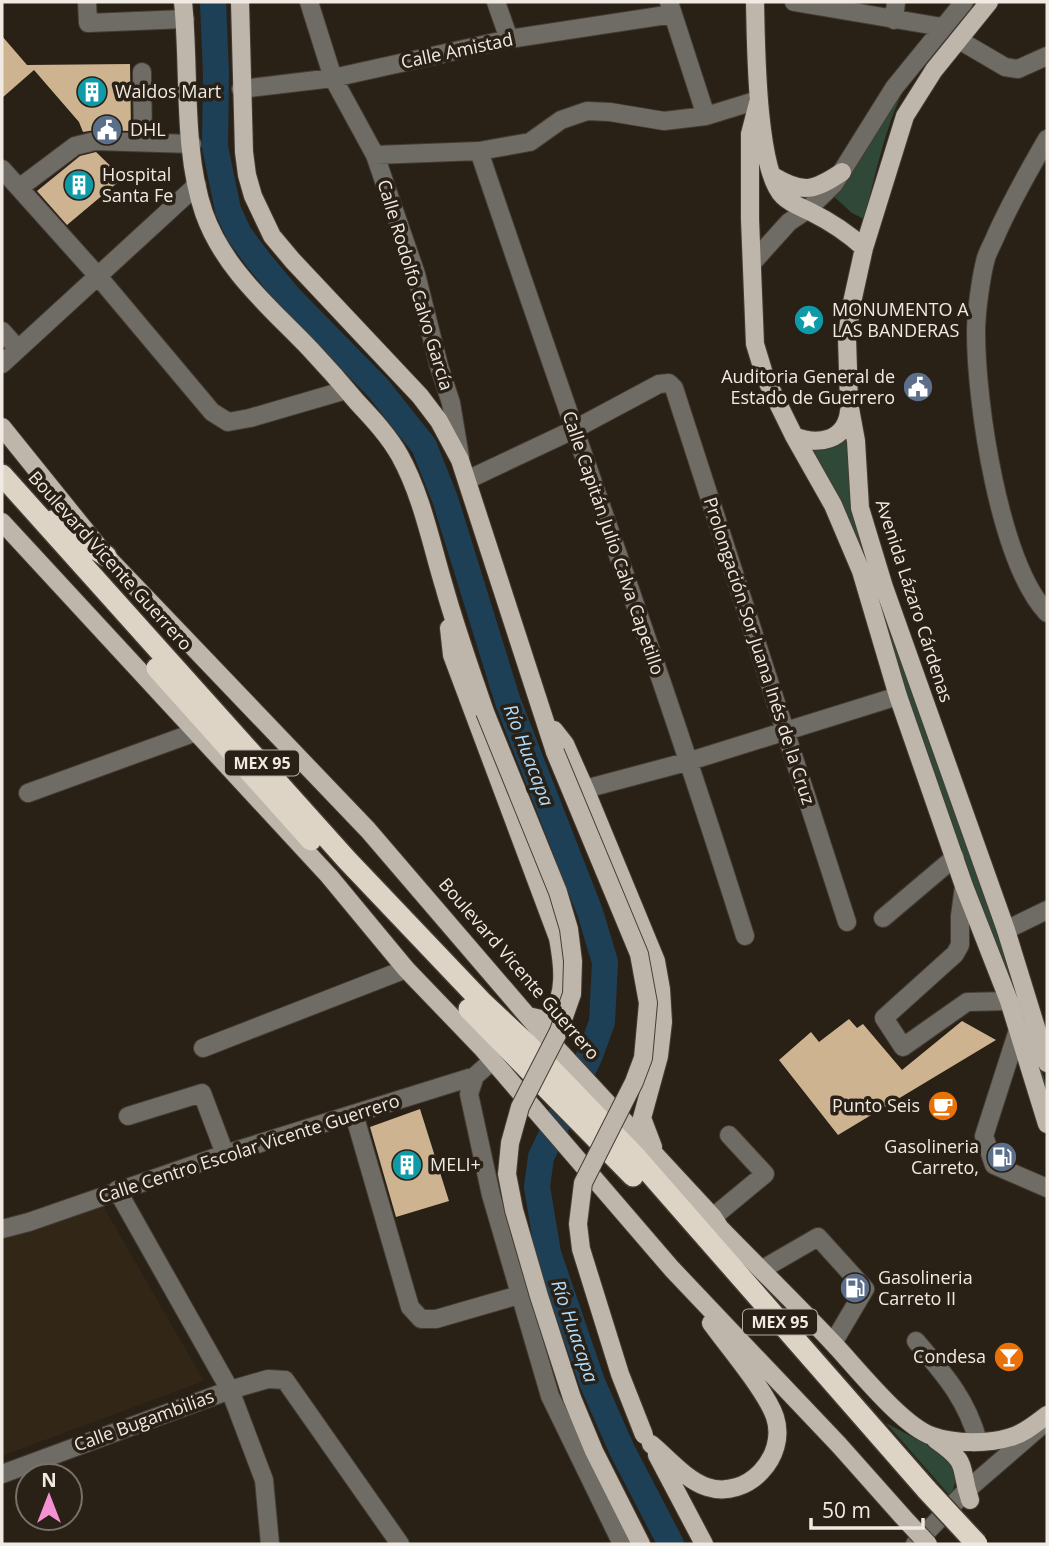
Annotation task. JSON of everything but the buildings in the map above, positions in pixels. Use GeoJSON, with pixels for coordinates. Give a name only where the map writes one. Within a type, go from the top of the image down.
{"type":"FeatureCollection","features":[{"type":"Feature","properties":{"kind":"highway","name":"Boulevard Vicente Guerrero"},"geometry":{"type":"LineString","coordinates":[[2,475],[347,860],[483,1003],[527,1037]]}},
{"type":"Feature","properties":{"kind":"highway","name":"Boulevard Vicente Guerrero"},"geometry":{"type":"LineString","coordinates":[[2,494],[322,853],[527,1037],[739,1275],[923,1495],[960,1544]]}},
{"type":"Feature","properties":{"kind":"highway"},"geometry":{"type":"LineString","coordinates":[[30,507],[106,556]]}},
{"type":"Feature","properties":{"kind":"highway"},"geometry":{"type":"LineString","coordinates":[[288,831],[322,853]]}},
{"type":"Feature","properties":{"kind":"highway","name":"Boulevard Vicente Guerrero"},"geometry":{"type":"LineString","coordinates":[[634,1155],[923,1495],[977,1544]]}},
{"type":"Feature","properties":{"kind":"highway"},"geometry":{"type":"LineString","coordinates":[[716,1223],[739,1275]]}},
{"type":"Feature","properties":{"kind":"main road"},"geometry":{"type":"LineString","coordinates":[[240,2],[241,89],[247,175],[253,196],[272,236],[420,396],[439,421],[460,460],[555,752],[639,954],[648,1003],[643,1058],[634,1082],[583,1184],[578,1224],[581,1250],[620,1374],[648,1439],[704,1544]]}},
{"type":"Feature","properties":{"kind":"main road"},"geometry":{"type":"LineString","coordinates":[[755,2],[758,102],[773,176],[781,194],[848,233],[864,248]]}},
{"type":"Feature","properties":{"kind":"main road","name":"Avenida Lázaro Cárdenas"},"geometry":{"type":"LineString","coordinates":[[989,2],[934,70],[905,116],[864,248],[850,307],[847,338],[849,403],[856,441],[860,508],[884,587],[1006,930],[1047,1063]]}},
{"type":"Feature","properties":{"kind":"main road"},"geometry":{"type":"LineString","coordinates":[[184,10],[192,144],[204,212],[229,261],[247,284],[377,424],[404,463],[425,520],[485,712],[558,892],[569,929],[573,961],[572,994],[559,1031],[520,1107],[510,1143],[507,1174],[535,1284],[572,1398],[594,1451],[641,1544]]}},
{"type":"Feature","properties":{"kind":"main road"},"geometry":{"type":"LineString","coordinates":[[758,102],[750,134],[755,344],[765,377],[833,505],[861,571],[898,696],[964,886],[1009,1001],[1047,1124]]}},
{"type":"Feature","properties":{"kind":"main road"},"geometry":{"type":"LineString","coordinates":[[773,176],[792,187],[807,189],[821,186],[842,172]]}},
{"type":"Feature","properties":{"kind":"main road"},"geometry":{"type":"LineString","coordinates":[[794,436],[806,441],[820,442],[833,437],[842,431],[848,422],[849,403]]}},
{"type":"Feature","properties":{"kind":"main road","name":"Boulevard Vicente Guerrero"},"geometry":{"type":"LineString","coordinates":[[2,428],[106,556],[368,830],[527,1037],[634,1155],[659,1160],[884,1398],[918,1429],[932,1436],[964,1443],[1012,1437],[1047,1415]]}},
{"type":"Feature","properties":{"kind":"main road"},"geometry":{"type":"LineString","coordinates":[[2,522],[329,876],[405,969],[492,1060],[672,1269],[930,1544]]}},
{"type":"Feature","properties":{"kind":"main road"},"geometry":{"type":"LineString","coordinates":[[449,603],[452,654],[558,938],[562,958],[562,986],[558,1007],[550,1018],[541,1019],[527,1037]]}},
{"type":"Feature","properties":{"kind":"main road"},"geometry":{"type":"LineString","coordinates":[[544,715],[565,744],[656,961],[662,989],[663,1022],[659,1056],[642,1118],[659,1160]]}},
{"type":"Feature","properties":{"kind":"main road"},"geometry":{"type":"LineString","coordinates":[[648,1439],[687,1475],[716,1489],[733,1488],[762,1472],[774,1454],[778,1436],[775,1418],[765,1398],[672,1269]]}},
{"type":"Feature","properties":{"kind":"main road"},"geometry":{"type":"LineString","coordinates":[[932,1436],[957,1454],[962,1461],[969,1495]]}},
{"type":"Feature","properties":{"kind":"street"},"geometry":{"type":"LineString","coordinates":[[87,2],[88,23],[184,10]]}},
{"type":"Feature","properties":{"kind":"street","name":"Calle Rodolfo Calvo García"},"geometry":{"type":"LineString","coordinates":[[309,2],[333,78],[374,155],[416,274],[451,403],[460,460]]}},
{"type":"Feature","properties":{"kind":"street"},"geometry":{"type":"LineString","coordinates":[[496,2],[509,39]]}},
{"type":"Feature","properties":{"kind":"street"},"geometry":{"type":"LineString","coordinates":[[794,2],[895,11],[942,27]]}},
{"type":"Feature","properties":{"kind":"street"},"geometry":{"type":"LineString","coordinates":[[753,262],[789,222],[807,210],[834,184],[894,88],[964,2]]}},
{"type":"Feature","properties":{"kind":"street"},"geometry":{"type":"LineString","coordinates":[[671,8],[706,116]]}},
{"type":"Feature","properties":{"kind":"street","name":"Calle Amistad"},"geometry":{"type":"LineString","coordinates":[[241,89],[333,78],[509,39],[671,8]]}},
{"type":"Feature","properties":{"kind":"street"},"geometry":{"type":"LineString","coordinates":[[958,40],[1005,66],[1018,69],[1047,57]]}},
{"type":"Feature","properties":{"kind":"street"},"geometry":{"type":"LineString","coordinates":[[142,72],[144,141]]}},
{"type":"Feature","properties":{"kind":"street"},"geometry":{"type":"LineString","coordinates":[[374,155],[479,151],[530,142],[562,120],[587,111],[664,121],[706,116],[758,102]]}},
{"type":"Feature","properties":{"kind":"street"},"geometry":{"type":"LineString","coordinates":[[1047,139],[1010,204],[986,257],[976,331],[983,422],[1000,510],[1022,570],[1039,604],[1047,613]]}},
{"type":"Feature","properties":{"kind":"street"},"geometry":{"type":"LineString","coordinates":[[19,188],[83,142],[144,141],[192,144]]}},
{"type":"Feature","properties":{"kind":"street","name":"Calle Capitán Julio Calva Capetillo"},"geometry":{"type":"LineString","coordinates":[[479,151],[573,430],[690,761],[745,936]]}},
{"type":"Feature","properties":{"kind":"street"},"geometry":{"type":"LineString","coordinates":[[2,169],[97,275],[212,412],[228,422],[346,390]]}},
{"type":"Feature","properties":{"kind":"street"},"geometry":{"type":"LineString","coordinates":[[2,364],[197,184]]}},
{"type":"Feature","properties":{"kind":"street"},"geometry":{"type":"LineString","coordinates":[[2,331],[18,349]]}},
{"type":"Feature","properties":{"kind":"street","name":"Prolongación Sor Juana Inés de la Cruz"},"geometry":{"type":"LineString","coordinates":[[573,430],[659,384],[669,383],[674,388],[847,922]]}},
{"type":"Feature","properties":{"kind":"street"},"geometry":{"type":"LineString","coordinates":[[467,480],[573,430]]}},
{"type":"Feature","properties":{"kind":"street"},"geometry":{"type":"LineString","coordinates":[[585,789],[690,761],[898,696]]}},
{"type":"Feature","properties":{"kind":"street"},"geometry":{"type":"LineString","coordinates":[[28,793],[196,732]]}},
{"type":"Feature","properties":{"kind":"street"},"geometry":{"type":"LineString","coordinates":[[883,918],[956,857]]}},
{"type":"Feature","properties":{"kind":"street"},"geometry":{"type":"LineString","coordinates":[[964,886],[960,945],[954,954],[884,1018],[903,1047],[967,1002],[1009,1001]]}},
{"type":"Feature","properties":{"kind":"street"},"geometry":{"type":"LineString","coordinates":[[1006,930],[1047,910]]}},
{"type":"Feature","properties":{"kind":"street"},"geometry":{"type":"LineString","coordinates":[[203,1048],[405,969]]}},
{"type":"Feature","properties":{"kind":"street"},"geometry":{"type":"LineString","coordinates":[[1018,1030],[984,1136],[994,1165],[1047,1188]]}},
{"type":"Feature","properties":{"kind":"street","name":"Calle Centro Escolar Vicente Guerrero"},"geometry":{"type":"LineString","coordinates":[[2,1229],[225,1154],[475,1076],[492,1060]]}},
{"type":"Feature","properties":{"kind":"street"},"geometry":{"type":"LineString","coordinates":[[475,1076],[469,1094],[491,1195],[550,1396],[622,1544]]}},
{"type":"Feature","properties":{"kind":"street"},"geometry":{"type":"LineString","coordinates":[[128,1116],[202,1093],[225,1154]]}},
{"type":"Feature","properties":{"kind":"street"},"geometry":{"type":"LineString","coordinates":[[354,1114],[410,1307],[421,1319],[436,1319],[519,1294]]}},
{"type":"Feature","properties":{"kind":"street"},"geometry":{"type":"LineString","coordinates":[[716,1223],[765,1174],[729,1135]]}},
{"type":"Feature","properties":{"kind":"street","name":"Calle Bugambilias"},"geometry":{"type":"LineString","coordinates":[[2,1474],[230,1390],[117,1190]]}},
{"type":"Feature","properties":{"kind":"street"},"geometry":{"type":"LineString","coordinates":[[761,1270],[818,1237],[865,1289],[833,1343]]}},
{"type":"Feature","properties":{"kind":"street"},"geometry":{"type":"LineString","coordinates":[[916,1341],[952,1382],[973,1424],[978,1441]]}},
{"type":"Feature","properties":{"kind":"street"},"geometry":{"type":"LineString","coordinates":[[271,1544],[264,1480],[230,1390],[268,1379],[285,1380],[400,1544]]}},
{"type":"Feature","properties":{"kind":"street"},"geometry":{"type":"LineString","coordinates":[[915,1544],[1047,1420]]}},
{"type":"Feature","properties":{"kind":"street"},"geometry":{"type":"LineString","coordinates":[[930,1544],[969,1495],[1047,1432]]}},
{"type":"Feature","properties":{"kind":"shaded area"},"geometry":{"type":"Polygon","coordinates":[[[103,1206],[204,1381],[2,1456],[2,1239],[103,1206]]]}},
{"type":"Feature","properties":{"kind":"green space"},"geometry":{"type":"Polygon","coordinates":[[[966,2],[973,2],[936,44],[904,90],[881,153],[864,219],[852,213],[832,195],[888,102],[966,2]]]}},
{"type":"Feature","properties":{"kind":"green space"},"geometry":{"type":"Polygon","coordinates":[[[846,435],[852,506],[920,715],[1001,939],[1047,1087],[1047,1099],[1026,1031],[902,683],[858,541],[810,447],[846,435]]]}},
{"type":"Feature","properties":{"kind":"green space"},"geometry":{"type":"Polygon","coordinates":[[[886,1423],[955,1461],[956,1479],[951,1497],[886,1423]]]}},
{"type":"Feature","properties":{"kind":"waterway","name":"Río Huacapa"},"geometry":{"type":"LineString","coordinates":[[213,2],[215,147],[228,210],[239,234],[259,261],[290,298],[378,388],[424,446],[445,499],[508,702],[590,912],[605,962],[602,1022],[590,1055],[541,1157],[537,1187],[548,1253],[592,1382],[622,1450],[671,1544]]}},
{"type":"Feature","properties":{"kind":"place","name":"Waldos Mart"},"geometry":{"type":"Point","coordinates":[92,92]}},
{"type":"Feature","properties":{"kind":"place","name":"DHL"},"geometry":{"type":"Point","coordinates":[107,130]}},
{"type":"Feature","properties":{"kind":"place","name":"Hospital Santa Fe"},"geometry":{"type":"Point","coordinates":[79,185]}},
{"type":"Feature","properties":{"kind":"place","name":"MONUMENTO A LAS BANDERAS"},"geometry":{"type":"Point","coordinates":[809,320]}},
{"type":"Feature","properties":{"kind":"place","name":"Auditoria General de Estado de Guerrero"},"geometry":{"type":"Point","coordinates":[918,387]}},
{"type":"Feature","properties":{"kind":"place","name":"Punto Seis"},"geometry":{"type":"Point","coordinates":[943,1106]}},
{"type":"Feature","properties":{"kind":"place","name":"Gasolineria Carreto,"},"geometry":{"type":"Point","coordinates":[1002,1157]}},
{"type":"Feature","properties":{"kind":"place","name":"MELI+"},"geometry":{"type":"Point","coordinates":[407,1165]}},
{"type":"Feature","properties":{"kind":"place","name":"Gasolineria Carreto II"},"geometry":{"type":"Point","coordinates":[855,1288]}},
{"type":"Feature","properties":{"kind":"place","name":"Condesa"},"geometry":{"type":"Point","coordinates":[1009,1357]}}]}
